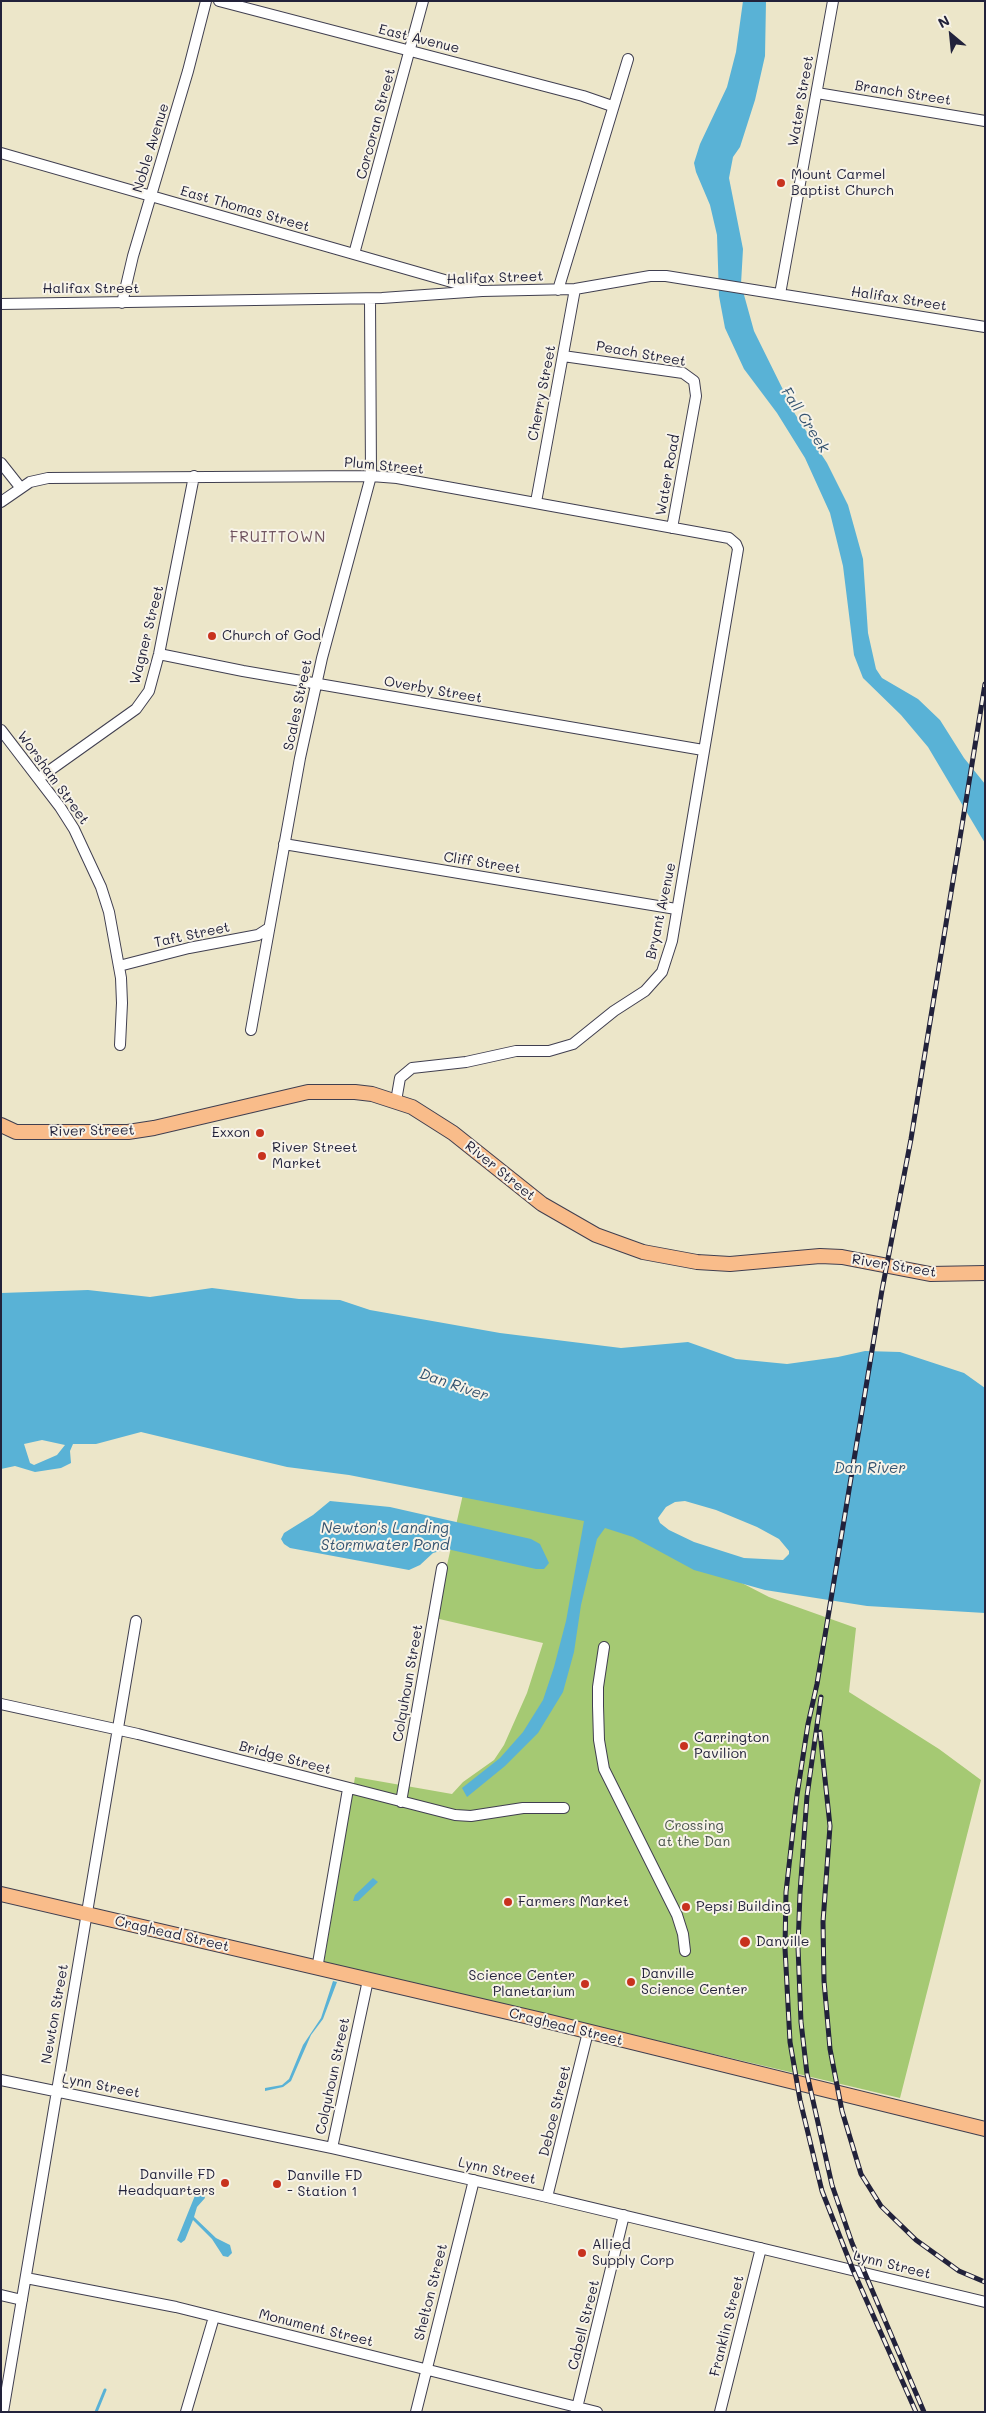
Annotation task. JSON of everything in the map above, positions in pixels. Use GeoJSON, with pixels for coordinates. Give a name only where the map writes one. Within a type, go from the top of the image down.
{"type":"FeatureCollection","features":[{"type":"Feature","properties":{"kind":"main road","name":"River Street"},"geometry":{"type":"LineString","coordinates":[[1,1125],[16,1132],[128,1132],[154,1128],[308,1092],[355,1092],[396,1101],[412,1107],[440,1124],[518,1188],[564,1218],[596,1236],[643,1252],[697,1262],[730,1264],[820,1256],[842,1257],[930,1274],[985,1274]]}},
{"type":"Feature","properties":{"kind":"main road","name":"River Street"},"geometry":{"type":"LineString","coordinates":[[1,1139],[16,1132]]}},
{"type":"Feature","properties":{"kind":"main road","name":"Craghead Street"},"geometry":{"type":"LineString","coordinates":[[1,1894],[588,2032],[985,2129]]}},
{"type":"Feature","properties":{"kind":"street","name":"Noble Avenue"},"geometry":{"type":"LineString","coordinates":[[122,303],[206,1]]}},
{"type":"Feature","properties":{"kind":"street","name":"East Avenue"},"geometry":{"type":"LineString","coordinates":[[219,1],[612,106]]}},
{"type":"Feature","properties":{"kind":"street","name":"Corcoran Street"},"geometry":{"type":"LineString","coordinates":[[354,254],[423,1]]}},
{"type":"Feature","properties":{"kind":"street","name":"Water Street"},"geometry":{"type":"LineString","coordinates":[[780,294],[832,1]]}},
{"type":"Feature","properties":{"kind":"street"},"geometry":{"type":"LineString","coordinates":[[558,290],[612,106],[628,59]]}},
{"type":"Feature","properties":{"kind":"street","name":"Branch Street"},"geometry":{"type":"LineString","coordinates":[[817,93],[985,121]]}},
{"type":"Feature","properties":{"kind":"street","name":"East Thomas Street"},"geometry":{"type":"LineString","coordinates":[[1,153],[482,291]]}},
{"type":"Feature","properties":{"kind":"street","name":"Halifax Street"},"geometry":{"type":"LineString","coordinates":[[1,304],[370,298],[482,291],[558,290],[575,289],[650,276],[694,280],[985,327]]}},
{"type":"Feature","properties":{"kind":"street","name":"Cherry Street"},"geometry":{"type":"LineString","coordinates":[[536,502],[575,289]]}},
{"type":"Feature","properties":{"kind":"street","name":"Scales Street"},"geometry":{"type":"LineString","coordinates":[[251,1030],[284,844],[317,684],[371,476],[370,298]]}},
{"type":"Feature","properties":{"kind":"street","name":"Peach Street"},"geometry":{"type":"LineString","coordinates":[[563,356],[683,373],[689,376],[696,387],[690,428]]}},
{"type":"Feature","properties":{"kind":"street","name":"Water Road"},"geometry":{"type":"LineString","coordinates":[[672,528],[690,428]]}},
{"type":"Feature","properties":{"kind":"street"},"geometry":{"type":"LineString","coordinates":[[1,463],[20,487]]}},
{"type":"Feature","properties":{"kind":"street","name":"Wagner Street"},"geometry":{"type":"LineString","coordinates":[[39,778],[136,709],[149,691],[159,654],[194,476]]}},
{"type":"Feature","properties":{"kind":"street","name":"Plum Street"},"geometry":{"type":"LineString","coordinates":[[1,502],[20,487],[30,482],[48,478],[371,476],[398,478],[729,538],[734,541],[738,550],[734,572]]}},
{"type":"Feature","properties":{"kind":"street","name":"Bryant Avenue"},"geometry":{"type":"LineString","coordinates":[[396,1101],[400,1078],[412,1068],[466,1062],[516,1051],[561,1049],[583,1038],[614,1011],[645,992],[662,972],[672,941],[734,572]]}},
{"type":"Feature","properties":{"kind":"street","name":"Overby Street"},"geometry":{"type":"LineString","coordinates":[[159,654],[317,684],[703,750]]}},
{"type":"Feature","properties":{"kind":"street","name":"Worsham Street"},"geometry":{"type":"LineString","coordinates":[[1,730],[39,778],[74,829],[91,862],[109,912],[119,966],[122,1003],[120,1045]]}},
{"type":"Feature","properties":{"kind":"street","name":"Cliff Street"},"geometry":{"type":"LineString","coordinates":[[284,844],[676,909]]}},
{"type":"Feature","properties":{"kind":"street","name":"Taft Street"},"geometry":{"type":"LineString","coordinates":[[119,966],[189,948],[258,936],[269,928]]}},
{"type":"Feature","properties":{"kind":"street","name":"Colquhoun Street"},"geometry":{"type":"LineString","coordinates":[[401,1802],[442,1568]]}},
{"type":"Feature","properties":{"kind":"street","name":"Newton Street"},"geometry":{"type":"LineString","coordinates":[[3,2412],[85,1914],[136,1621]]}},
{"type":"Feature","properties":{"kind":"street"},"geometry":{"type":"LineString","coordinates":[[604,1647],[598,1687],[599,1740],[604,1769],[677,1915],[683,1934],[685,1951]]}},
{"type":"Feature","properties":{"kind":"street","name":"Bridge Street"},"geometry":{"type":"LineString","coordinates":[[1,1704],[118,1730],[455,1815],[471,1816],[523,1808],[564,1808]]}},
{"type":"Feature","properties":{"kind":"street"},"geometry":{"type":"LineString","coordinates":[[317,1968],[348,1789]]}},
{"type":"Feature","properties":{"kind":"street","name":"Colquhoun Street"},"geometry":{"type":"LineString","coordinates":[[332,2148],[368,1980]]}},
{"type":"Feature","properties":{"kind":"street","name":"Deboe Street"},"geometry":{"type":"LineString","coordinates":[[547,2197],[588,2032]]}},
{"type":"Feature","properties":{"kind":"street","name":"Lynn Street"},"geometry":{"type":"LineString","coordinates":[[1,2080],[332,2148],[474,2180],[985,2302]]}},
{"type":"Feature","properties":{"kind":"street","name":"Shelton Street"},"geometry":{"type":"LineString","coordinates":[[416,2412],[474,2180]]}},
{"type":"Feature","properties":{"kind":"street","name":"Cabell Street"},"geometry":{"type":"LineString","coordinates":[[577,2409],[624,2215]]}},
{"type":"Feature","properties":{"kind":"street","name":"Franklin Street"},"geometry":{"type":"LineString","coordinates":[[720,2412],[761,2248]]}},
{"type":"Feature","properties":{"kind":"street","name":"Monument Street"},"geometry":{"type":"LineString","coordinates":[[26,2278],[176,2307],[577,2409],[597,2412]]}},
{"type":"Feature","properties":{"kind":"street"},"geometry":{"type":"LineString","coordinates":[[1,2294],[22,2300]]}},
{"type":"Feature","properties":{"kind":"street"},"geometry":{"type":"LineString","coordinates":[[186,2412],[214,2317]]}},
{"type":"Feature","properties":{"kind":"green space","name":"Crossing at the Dan"},"geometry":{"type":"Polygon","coordinates":[[[466,1481],[674,1548],[769,1597],[856,1628],[849,1692],[939,1749],[981,1780],[900,2098],[324,1962],[355,1777],[452,1794],[463,1782],[494,1760],[504,1745],[527,1693],[543,1643],[435,1618],[466,1481]]]}},
{"type":"Feature","properties":{"kind":"water"},"geometry":{"type":"Polygon","coordinates":[[[743,1],[766,1],[765,56],[755,100],[740,147],[733,157],[729,178],[743,249],[741,284],[754,331],[795,414],[827,463],[848,505],[863,559],[868,633],[876,669],[882,678],[918,699],[940,720],[964,758],[985,784],[985,843],[928,747],[901,715],[863,678],[854,655],[843,566],[830,513],[805,458],[777,413],[744,369],[725,328],[719,296],[717,235],[710,205],[694,163],[700,144],[727,87],[736,52],[743,1]]]}},
{"type":"Feature","properties":{"kind":"water","name":"Dan River"},"geometry":{"type":"Polygon","coordinates":[[[212,1288],[299,1299],[340,1300],[370,1310],[500,1333],[621,1348],[688,1342],[736,1359],[787,1364],[865,1351],[900,1352],[964,1373],[985,1388],[985,1613],[867,1606],[765,1590],[694,1570],[633,1537],[605,1528],[597,1539],[581,1605],[574,1652],[563,1692],[538,1733],[505,1766],[467,1797],[462,1788],[500,1758],[523,1732],[543,1700],[566,1621],[584,1521],[349,1475],[287,1467],[141,1432],[96,1444],[73,1444],[70,1451],[71,1463],[61,1468],[35,1472],[15,1466],[1,1469],[1,1293],[88,1290],[150,1297],[212,1288]],[[42,1440],[24,1444],[30,1463],[34,1465],[57,1455],[65,1445],[42,1440]],[[685,1501],[675,1502],[666,1507],[658,1518],[660,1523],[669,1530],[694,1542],[744,1558],[783,1560],[789,1554],[789,1551],[779,1539],[757,1527],[716,1510],[685,1501]]]}},
{"type":"Feature","properties":{"kind":"water","name":"Newton's Landing Stormwater Pond"},"geometry":{"type":"Polygon","coordinates":[[[330,1501],[390,1507],[531,1539],[540,1544],[549,1563],[544,1569],[536,1569],[447,1549],[433,1553],[420,1565],[409,1570],[290,1548],[284,1544],[281,1539],[284,1533],[313,1515],[330,1501]]]}},
{"type":"Feature","properties":{"kind":"water"},"geometry":{"type":"Polygon","coordinates":[[[373,1878],[378,1882],[358,1901],[353,1901],[355,1895],[373,1878]]]}},
{"type":"Feature","properties":{"kind":"water"},"geometry":{"type":"Polygon","coordinates":[[[333,1981],[337,1982],[323,2019],[311,2035],[291,2081],[283,2087],[265,2091],[265,2088],[282,2085],[289,2079],[303,2045],[321,2018],[333,1981]]]}},
{"type":"Feature","properties":{"kind":"water"},"geometry":{"type":"Polygon","coordinates":[[[203,2192],[205,2198],[197,2207],[194,2217],[216,2238],[230,2245],[232,2253],[228,2257],[223,2256],[212,2239],[193,2220],[185,2240],[181,2243],[177,2240],[196,2193],[203,2192]]]}},
{"type":"Feature","properties":{"kind":"waterway"},"geometry":{"type":"LineString","coordinates":[[96,2412],[105,2390]]}},
{"type":"Feature","properties":{"kind":"railway"},"geometry":{"type":"LineString","coordinates":[[916,2412],[853,2270],[822,2191],[800,2100],[790,2042],[785,1948],[786,1892],[797,1795],[808,1724],[817,1684],[882,1290],[911,1139],[985,684]]}},
{"type":"Feature","properties":{"kind":"railway"},"geometry":{"type":"LineString","coordinates":[[821,1697],[807,1796],[800,1893],[798,1947],[801,2022],[807,2074],[832,2185],[852,2243],[924,2412]]}},
{"type":"Feature","properties":{"kind":"railway"},"geometry":{"type":"LineString","coordinates":[[820,1732],[830,1826],[823,1922],[824,1981],[830,2049],[842,2111],[861,2174],[881,2206],[916,2240],[959,2271],[985,2282]]}},
{"type":"Feature","properties":{"kind":"place","name":"Mount Carmel Baptist Church"},"geometry":{"type":"Point","coordinates":[781,183]}},
{"type":"Feature","properties":{"kind":"place","name":"Church of God"},"geometry":{"type":"Point","coordinates":[212,636]}},
{"type":"Feature","properties":{"kind":"place","name":"Exxon"},"geometry":{"type":"Point","coordinates":[260,1133]}},
{"type":"Feature","properties":{"kind":"place","name":"River Street Market"},"geometry":{"type":"Point","coordinates":[262,1156]}},
{"type":"Feature","properties":{"kind":"place","name":"Carrington Pavilion"},"geometry":{"type":"Point","coordinates":[684,1746]}},
{"type":"Feature","properties":{"kind":"place","name":"Farmers Market"},"geometry":{"type":"Point","coordinates":[508,1902]}},
{"type":"Feature","properties":{"kind":"place","name":"Pepsi Building"},"geometry":{"type":"Point","coordinates":[686,1907]}},
{"type":"Feature","properties":{"kind":"place","name":"Danville"},"geometry":{"type":"Point","coordinates":[745,1942]}},
{"type":"Feature","properties":{"kind":"place","name":"Danville Science Center"},"geometry":{"type":"Point","coordinates":[631,1982]}},
{"type":"Feature","properties":{"kind":"place","name":"Science Center Planetarium"},"geometry":{"type":"Point","coordinates":[585,1984]}},
{"type":"Feature","properties":{"kind":"place","name":"Danville FD Headquarters"},"geometry":{"type":"Point","coordinates":[225,2183]}},
{"type":"Feature","properties":{"kind":"place","name":"Danville FD - Station 1"},"geometry":{"type":"Point","coordinates":[277,2184]}},
{"type":"Feature","properties":{"kind":"place","name":"Allied Supply Corp"},"geometry":{"type":"Point","coordinates":[582,2253]}},
{"type":"Feature","properties":{"kind":"district","name":"FRUITTOWN"},"geometry":{"type":"Point","coordinates":[278,537]}},
{"type":"Feature","properties":{"kind":"water label","name":"Fall Creek"},"geometry":{"type":"Point","coordinates":[805,420]}}]}
